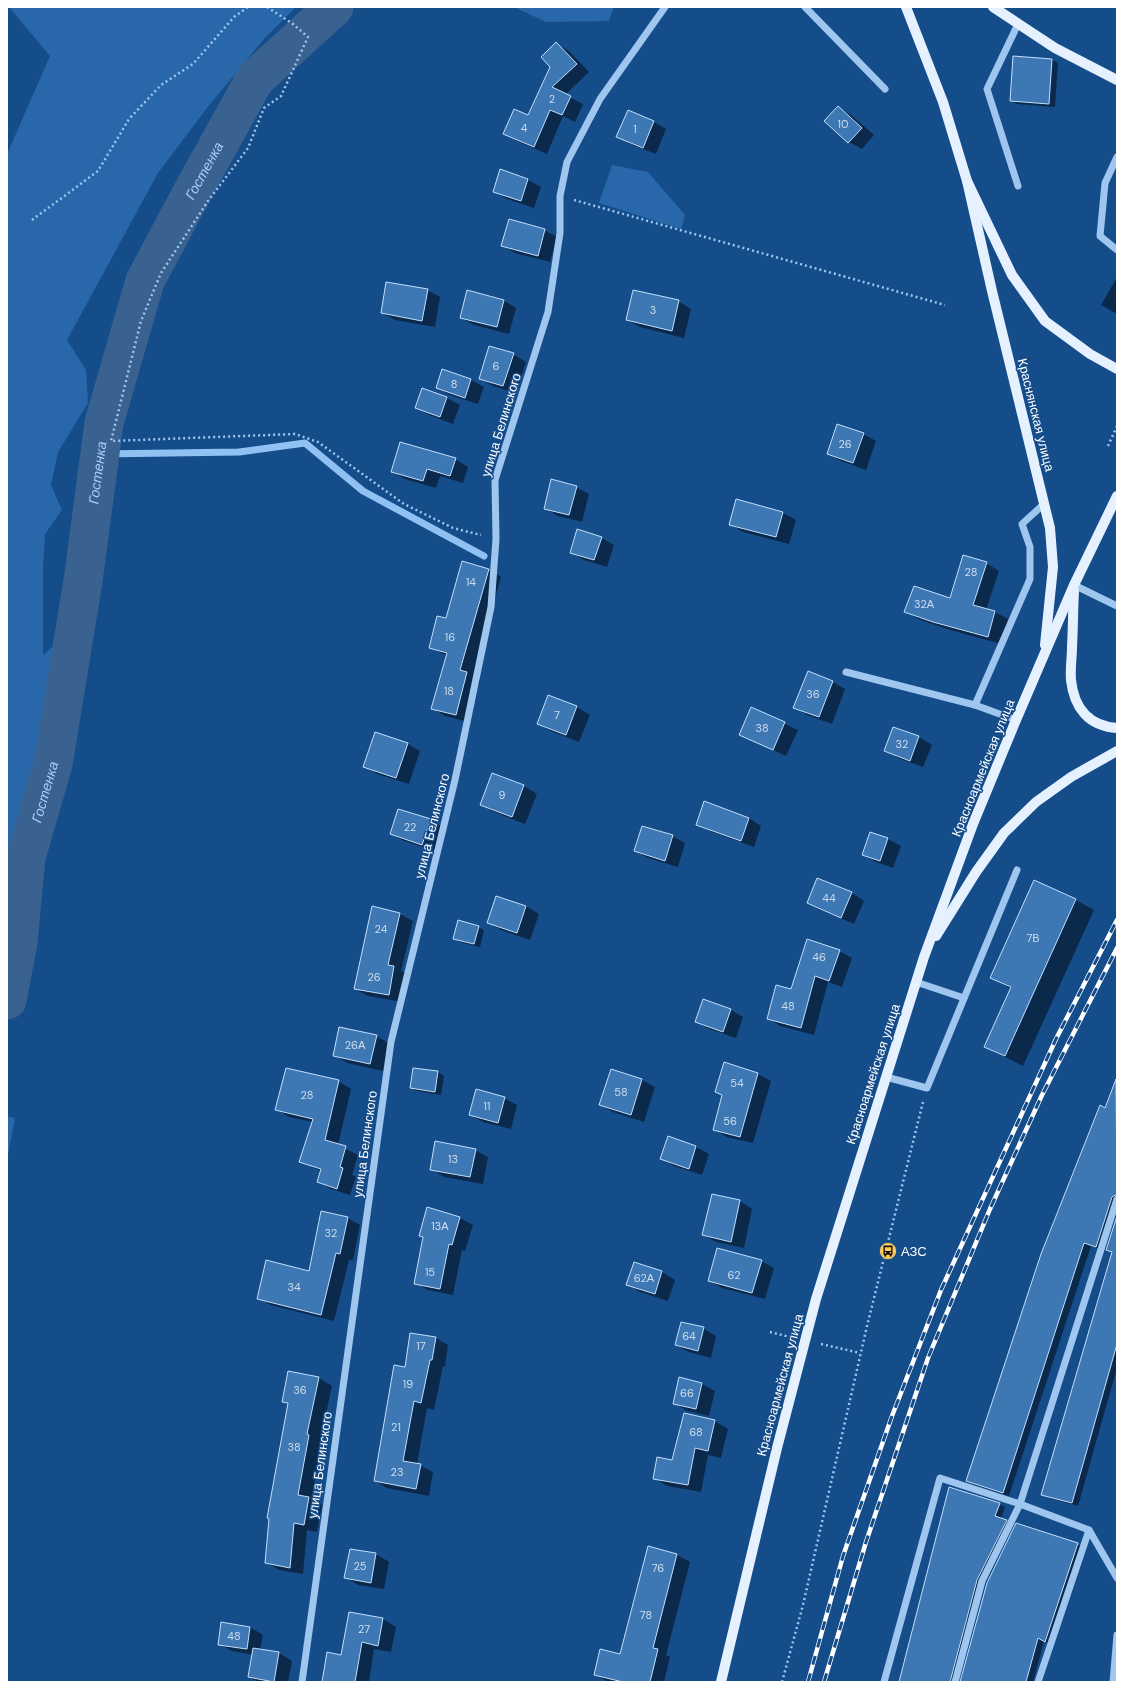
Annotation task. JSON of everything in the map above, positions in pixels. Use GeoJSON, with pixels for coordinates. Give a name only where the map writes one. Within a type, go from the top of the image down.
{"type":"FeatureCollection","features":[{"type":"Feature","properties":{"kind":"main road"},"geometry":{"type":"LineString","coordinates":[[906,7],[943,102],[967,181],[1012,275],[1045,321],[1090,354],[1117,369]]}},
{"type":"Feature","properties":{"kind":"main road"},"geometry":{"type":"LineString","coordinates":[[993,7],[1055,48],[1117,80]]}},
{"type":"Feature","properties":{"kind":"main road","name":"Краснянская улица"},"geometry":{"type":"LineString","coordinates":[[967,181],[992,291],[1050,528],[1053,567],[1043,658]]}},
{"type":"Feature","properties":{"kind":"main road","name":"Красноармейская улица"},"geometry":{"type":"LineString","coordinates":[[721,1682],[777,1448],[816,1299],[924,957],[973,824],[1016,720],[1074,585],[1117,496]]}},
{"type":"Feature","properties":{"kind":"main road"},"geometry":{"type":"LineString","coordinates":[[1074,585],[1071,680],[1075,698],[1082,712],[1092,722],[1105,727],[1117,728]]}},
{"type":"Feature","properties":{"kind":"main road"},"geometry":{"type":"LineString","coordinates":[[924,957],[976,872],[1004,833],[1036,802],[1071,778],[1117,751]]}},
{"type":"Feature","properties":{"kind":"street","name":"улица Белинского"},"geometry":{"type":"LineString","coordinates":[[302,1682],[391,1042],[455,780],[491,606],[496,538],[495,480],[548,312],[560,233],[560,196],[567,162],[600,99],[665,7]]}},
{"type":"Feature","properties":{"kind":"street"},"geometry":{"type":"LineString","coordinates":[[805,7],[885,89]]}},
{"type":"Feature","properties":{"kind":"street"},"geometry":{"type":"LineString","coordinates":[[1018,24],[987,89],[1018,186]]}},
{"type":"Feature","properties":{"kind":"street"},"geometry":{"type":"LineString","coordinates":[[1117,157],[1105,183],[1100,236],[1117,250]]}},
{"type":"Feature","properties":{"kind":"street"},"geometry":{"type":"LineString","coordinates":[[975,705],[1030,579],[1030,547],[1022,524],[1045,503]]}},
{"type":"Feature","properties":{"kind":"street"},"geometry":{"type":"LineString","coordinates":[[1074,585],[1117,606]]}},
{"type":"Feature","properties":{"kind":"street"},"geometry":{"type":"LineString","coordinates":[[846,672],[975,705],[1016,720]]}},
{"type":"Feature","properties":{"kind":"street"},"geometry":{"type":"LineString","coordinates":[[886,1077],[927,1088],[1017,870]]}},
{"type":"Feature","properties":{"kind":"street"},"geometry":{"type":"LineString","coordinates":[[916,982],[964,998]]}},
{"type":"Feature","properties":{"kind":"street"},"geometry":{"type":"LineString","coordinates":[[955,1682],[982,1581],[1020,1504],[1117,1199]]}},
{"type":"Feature","properties":{"kind":"street"},"geometry":{"type":"LineString","coordinates":[[884,1682],[940,1478],[1020,1504],[1089,1530],[1117,1578]]}},
{"type":"Feature","properties":{"kind":"street"},"geometry":{"type":"LineString","coordinates":[[1038,1682],[1089,1530]]}},
{"type":"Feature","properties":{"kind":"street"},"geometry":{"type":"LineString","coordinates":[[1113,1682],[1117,1635]]}},
{"type":"Feature","properties":{"kind":"path"},"geometry":{"type":"LineString","coordinates":[[32,220],[98,171],[129,120],[161,84],[193,64],[234,17],[248,7]]}},
{"type":"Feature","properties":{"kind":"path"},"geometry":{"type":"LineString","coordinates":[[267,7],[293,24],[308,37],[281,96],[264,108],[248,148],[208,201],[161,273],[141,321],[111,441],[295,434],[318,442],[404,504],[453,528],[496,538]]}},
{"type":"Feature","properties":{"kind":"path"},"geometry":{"type":"LineString","coordinates":[[560,196],[945,305]]}},
{"type":"Feature","properties":{"kind":"path"},"geometry":{"type":"LineString","coordinates":[[1108,446],[1117,426]]}},
{"type":"Feature","properties":{"kind":"path"},"geometry":{"type":"LineString","coordinates":[[782,1682],[803,1605],[866,1326],[927,1088]]}},
{"type":"Feature","properties":{"kind":"shaded area"},"geometry":{"type":"Polygon","coordinates":[[[9,7],[296,7],[264,39],[207,108],[158,173],[67,340],[86,370],[88,403],[58,452],[51,485],[62,510],[45,534],[43,568],[43,655],[70,631],[18,873],[7,934],[7,154],[50,56],[9,7]]]}},
{"type":"Feature","properties":{"kind":"shaded area"},"geometry":{"type":"Polygon","coordinates":[[[514,7],[614,7],[609,21],[546,22],[514,7]]]}},
{"type":"Feature","properties":{"kind":"shaded area"},"geometry":{"type":"Polygon","coordinates":[[[612,165],[648,172],[685,215],[681,229],[599,203],[612,165]]]}},
{"type":"Feature","properties":{"kind":"shaded area"},"geometry":{"type":"Polygon","coordinates":[[[7,1117],[15,1118],[7,1161],[7,1117]]]}},
{"type":"Feature","properties":{"kind":"building"},"geometry":{"type":"Polygon","coordinates":[[[556,42],[577,64],[552,87],[571,96],[562,115],[550,110],[534,147],[503,134],[514,109],[528,115],[550,67],[541,57],[556,42]]]}},
{"type":"Feature","properties":{"kind":"building"},"geometry":{"type":"Polygon","coordinates":[[[1013,56],[1052,59],[1049,104],[1010,101],[1013,56]]]}},
{"type":"Feature","properties":{"kind":"building"},"geometry":{"type":"Polygon","coordinates":[[[838,106],[862,128],[848,143],[824,121],[838,106]]]}},
{"type":"Feature","properties":{"kind":"building"},"geometry":{"type":"Polygon","coordinates":[[[628,110],[654,121],[643,148],[616,137],[628,110]]]}},
{"type":"Feature","properties":{"kind":"building"},"geometry":{"type":"Polygon","coordinates":[[[500,169],[528,179],[521,201],[493,192],[500,169]]]}},
{"type":"Feature","properties":{"kind":"building"},"geometry":{"type":"Polygon","coordinates":[[[509,219],[545,229],[538,256],[501,246],[509,219]]]}},
{"type":"Feature","properties":{"kind":"building"},"geometry":{"type":"Polygon","coordinates":[[[386,282],[428,289],[422,321],[381,313],[386,282]]]}},
{"type":"Feature","properties":{"kind":"building"},"geometry":{"type":"Polygon","coordinates":[[[467,290],[504,300],[497,327],[460,318],[467,290]]]}},
{"type":"Feature","properties":{"kind":"building"},"geometry":{"type":"Polygon","coordinates":[[[633,290],[679,300],[672,331],[626,320],[633,290]]]}},
{"type":"Feature","properties":{"kind":"building"},"geometry":{"type":"Polygon","coordinates":[[[489,346],[514,353],[503,386],[479,379],[489,346]]]}},
{"type":"Feature","properties":{"kind":"building"},"geometry":{"type":"Polygon","coordinates":[[[442,369],[471,379],[465,398],[436,388],[442,369]]]}},
{"type":"Feature","properties":{"kind":"building"},"geometry":{"type":"Polygon","coordinates":[[[422,388],[447,397],[440,417],[415,408],[422,388]]]}},
{"type":"Feature","properties":{"kind":"building"},"geometry":{"type":"Polygon","coordinates":[[[837,424],[864,433],[853,463],[827,454],[837,424]]]}},
{"type":"Feature","properties":{"kind":"building"},"geometry":{"type":"Polygon","coordinates":[[[400,442],[456,458],[450,476],[427,469],[423,481],[391,472],[400,442]]]}},
{"type":"Feature","properties":{"kind":"building"},"geometry":{"type":"Polygon","coordinates":[[[551,479],[577,486],[569,515],[544,509],[551,479]]]}},
{"type":"Feature","properties":{"kind":"building"},"geometry":{"type":"Polygon","coordinates":[[[736,499],[783,512],[776,537],[729,525],[736,499]]]}},
{"type":"Feature","properties":{"kind":"building"},"geometry":{"type":"Polygon","coordinates":[[[577,529],[602,537],[594,560],[570,553],[577,529]]]}},
{"type":"Feature","properties":{"kind":"building"},"geometry":{"type":"Polygon","coordinates":[[[963,555],[987,562],[973,605],[995,611],[988,637],[933,622],[904,612],[914,586],[950,598],[963,555]]]}},
{"type":"Feature","properties":{"kind":"building"},"geometry":{"type":"Polygon","coordinates":[[[462,561],[489,569],[460,670],[467,672],[456,715],[431,709],[447,653],[429,648],[437,616],[446,618],[462,561]]]}},
{"type":"Feature","properties":{"kind":"building"},"geometry":{"type":"Polygon","coordinates":[[[808,671],[833,681],[819,717],[793,708],[808,671]]]}},
{"type":"Feature","properties":{"kind":"building"},"geometry":{"type":"Polygon","coordinates":[[[548,695],[577,706],[566,735],[537,724],[548,695]]]}},
{"type":"Feature","properties":{"kind":"building"},"geometry":{"type":"Polygon","coordinates":[[[751,707],[785,722],[773,750],[739,735],[751,707]]]}},
{"type":"Feature","properties":{"kind":"building"},"geometry":{"type":"Polygon","coordinates":[[[893,727],[919,736],[910,761],[884,751],[893,727]]]}},
{"type":"Feature","properties":{"kind":"building"},"geometry":{"type":"Polygon","coordinates":[[[375,732],[408,743],[396,778],[363,767],[375,732]]]}},
{"type":"Feature","properties":{"kind":"building"},"geometry":{"type":"Polygon","coordinates":[[[492,773],[524,785],[512,817],[480,805],[492,773]]]}},
{"type":"Feature","properties":{"kind":"building"},"geometry":{"type":"Polygon","coordinates":[[[704,801],[749,818],[741,841],[696,825],[704,801]]]}},
{"type":"Feature","properties":{"kind":"building"},"geometry":{"type":"Polygon","coordinates":[[[398,809],[431,819],[422,845],[390,834],[398,809]]]}},
{"type":"Feature","properties":{"kind":"building"},"geometry":{"type":"Polygon","coordinates":[[[642,826],[673,835],[665,861],[634,851],[642,826]]]}},
{"type":"Feature","properties":{"kind":"building"},"geometry":{"type":"Polygon","coordinates":[[[870,832],[888,838],[880,861],[862,855],[870,832]]]}},
{"type":"Feature","properties":{"kind":"building"},"geometry":{"type":"Polygon","coordinates":[[[817,878],[852,892],[841,918],[807,903],[817,878]]]}},
{"type":"Feature","properties":{"kind":"building"},"geometry":{"type":"Polygon","coordinates":[[[1034,880],[1076,899],[1005,1056],[984,1047],[1011,987],[990,978],[1034,880]]]}},
{"type":"Feature","properties":{"kind":"building"},"geometry":{"type":"Polygon","coordinates":[[[496,896],[526,906],[517,933],[487,923],[496,896]]]}},
{"type":"Feature","properties":{"kind":"building"},"geometry":{"type":"Polygon","coordinates":[[[372,906],[400,913],[388,965],[394,966],[389,995],[354,989],[372,906]]]}},
{"type":"Feature","properties":{"kind":"building"},"geometry":{"type":"Polygon","coordinates":[[[458,920],[479,926],[474,944],[453,939],[458,920]]]}},
{"type":"Feature","properties":{"kind":"building"},"geometry":{"type":"Polygon","coordinates":[[[807,939],[840,950],[829,981],[815,976],[801,1028],[767,1019],[776,985],[791,989],[807,939]]]}},
{"type":"Feature","properties":{"kind":"building"},"geometry":{"type":"Polygon","coordinates":[[[703,999],[731,1009],[723,1032],[695,1022],[703,999]]]}},
{"type":"Feature","properties":{"kind":"building"},"geometry":{"type":"Polygon","coordinates":[[[339,1027],[377,1035],[370,1064],[333,1056],[339,1027]]]}},
{"type":"Feature","properties":{"kind":"building"},"geometry":{"type":"Polygon","coordinates":[[[724,1062],[758,1073],[740,1137],[713,1130],[722,1095],[715,1092],[724,1062]]]}},
{"type":"Feature","properties":{"kind":"building"},"geometry":{"type":"Polygon","coordinates":[[[286,1068],[339,1080],[325,1140],[346,1146],[340,1167],[343,1168],[337,1189],[317,1182],[321,1169],[299,1162],[313,1119],[275,1110],[286,1068]]]}},
{"type":"Feature","properties":{"kind":"building"},"geometry":{"type":"Polygon","coordinates":[[[413,1068],[438,1071],[435,1092],[410,1088],[413,1068]]]}},
{"type":"Feature","properties":{"kind":"building"},"geometry":{"type":"Polygon","coordinates":[[[611,1069],[642,1079],[631,1115],[599,1105],[611,1069]]]}},
{"type":"Feature","properties":{"kind":"building"},"geometry":{"type":"Polygon","coordinates":[[[1116,1079],[1117,1194],[1112,1197],[1096,1247],[1084,1243],[1003,1493],[966,1481],[1041,1254],[1100,1105],[1105,1108],[1116,1079]]]}},
{"type":"Feature","properties":{"kind":"building"},"geometry":{"type":"Polygon","coordinates":[[[476,1089],[505,1097],[498,1123],[469,1115],[476,1089]]]}},
{"type":"Feature","properties":{"kind":"building"},"geometry":{"type":"Polygon","coordinates":[[[668,1136],[696,1146],[689,1169],[660,1159],[668,1136]]]}},
{"type":"Feature","properties":{"kind":"building"},"geometry":{"type":"Polygon","coordinates":[[[435,1141],[476,1149],[470,1177],[430,1170],[435,1141]]]}},
{"type":"Feature","properties":{"kind":"building"},"geometry":{"type":"Polygon","coordinates":[[[712,1194],[740,1200],[731,1242],[702,1235],[712,1194]]]}},
{"type":"Feature","properties":{"kind":"building"},"geometry":{"type":"Polygon","coordinates":[[[427,1207],[460,1217],[452,1245],[449,1244],[440,1289],[414,1284],[423,1237],[419,1236],[427,1207]]]}},
{"type":"Feature","properties":{"kind":"building"},"geometry":{"type":"Polygon","coordinates":[[[321,1211],[348,1217],[340,1254],[336,1253],[321,1315],[257,1299],[266,1260],[309,1271],[321,1211]]]}},
{"type":"Feature","properties":{"kind":"building"},"geometry":{"type":"Polygon","coordinates":[[[1117,1216],[1117,1344],[1072,1503],[1041,1495],[1112,1252],[1106,1250],[1117,1216]]]}},
{"type":"Feature","properties":{"kind":"building"},"geometry":{"type":"Polygon","coordinates":[[[717,1248],[762,1260],[752,1293],[708,1281],[717,1248]]]}},
{"type":"Feature","properties":{"kind":"building"},"geometry":{"type":"Polygon","coordinates":[[[634,1262],[662,1271],[655,1294],[626,1285],[634,1262]]]}},
{"type":"Feature","properties":{"kind":"building"},"geometry":{"type":"Polygon","coordinates":[[[681,1322],[704,1327],[698,1351],[675,1345],[681,1322]]]}},
{"type":"Feature","properties":{"kind":"building"},"geometry":{"type":"Polygon","coordinates":[[[410,1333],[436,1337],[421,1403],[414,1401],[403,1461],[421,1464],[416,1489],[374,1481],[394,1365],[405,1367],[410,1333]]]}},
{"type":"Feature","properties":{"kind":"building"},"geometry":{"type":"Polygon","coordinates":[[[288,1371],[319,1377],[307,1434],[309,1435],[298,1495],[309,1497],[304,1525],[294,1523],[290,1568],[265,1563],[269,1519],[267,1518],[288,1403],[282,1402],[288,1371]]]}},
{"type":"Feature","properties":{"kind":"building"},"geometry":{"type":"Polygon","coordinates":[[[679,1377],[702,1383],[696,1409],[673,1404],[679,1377]]]}},
{"type":"Feature","properties":{"kind":"building"},"geometry":{"type":"Polygon","coordinates":[[[684,1413],[715,1420],[708,1451],[695,1448],[688,1485],[653,1479],[657,1457],[672,1460],[684,1413]]]}},
{"type":"Feature","properties":{"kind":"building"},"geometry":{"type":"Polygon","coordinates":[[[949,1487],[1000,1503],[995,1516],[1007,1520],[977,1580],[950,1682],[899,1682],[949,1487]]]}},
{"type":"Feature","properties":{"kind":"building"},"geometry":{"type":"Polygon","coordinates":[[[1016,1523],[1078,1543],[1045,1642],[1038,1638],[1026,1682],[960,1682],[987,1583],[1016,1523]]]}},
{"type":"Feature","properties":{"kind":"building"},"geometry":{"type":"Polygon","coordinates":[[[648,1546],[677,1554],[653,1648],[658,1649],[650,1682],[623,1682],[594,1675],[600,1649],[620,1654],[648,1546]]]}},
{"type":"Feature","properties":{"kind":"building"},"geometry":{"type":"Polygon","coordinates":[[[350,1549],[376,1553],[371,1583],[344,1578],[350,1549]]]}},
{"type":"Feature","properties":{"kind":"building"},"geometry":{"type":"Polygon","coordinates":[[[349,1612],[383,1618],[378,1646],[362,1642],[355,1682],[322,1682],[327,1652],[341,1655],[349,1612]]]}},
{"type":"Feature","properties":{"kind":"building"},"geometry":{"type":"Polygon","coordinates":[[[221,1622],[250,1627],[247,1649],[218,1645],[221,1622]]]}},
{"type":"Feature","properties":{"kind":"building"},"geometry":{"type":"Polygon","coordinates":[[[253,1648],[279,1652],[274,1682],[248,1677],[253,1648]]]}},
{"type":"Feature","properties":{"kind":"waterway","name":"Гостенка"},"geometry":{"type":"LineString","coordinates":[[7,1000],[18,942],[26,857],[53,764],[83,581],[104,423],[145,281],[255,79],[334,7]]}},
{"type":"Feature","properties":{"kind":"waterway"},"geometry":{"type":"LineString","coordinates":[[100,454],[239,452],[305,443],[363,491],[484,556]]}},
{"type":"Feature","properties":{"kind":"railway"},"geometry":{"type":"LineString","coordinates":[[808,1682],[843,1556],[892,1416],[941,1290],[1056,1039],[1117,920]]}},
{"type":"Feature","properties":{"kind":"railway"},"geometry":{"type":"LineString","coordinates":[[824,1682],[866,1542],[928,1358],[990,1209],[1042,1095],[1117,948]]}},
{"type":"Feature","properties":{"kind":"place","name":"АЗС"},"geometry":{"type":"Point","coordinates":[888,1251]}}]}
